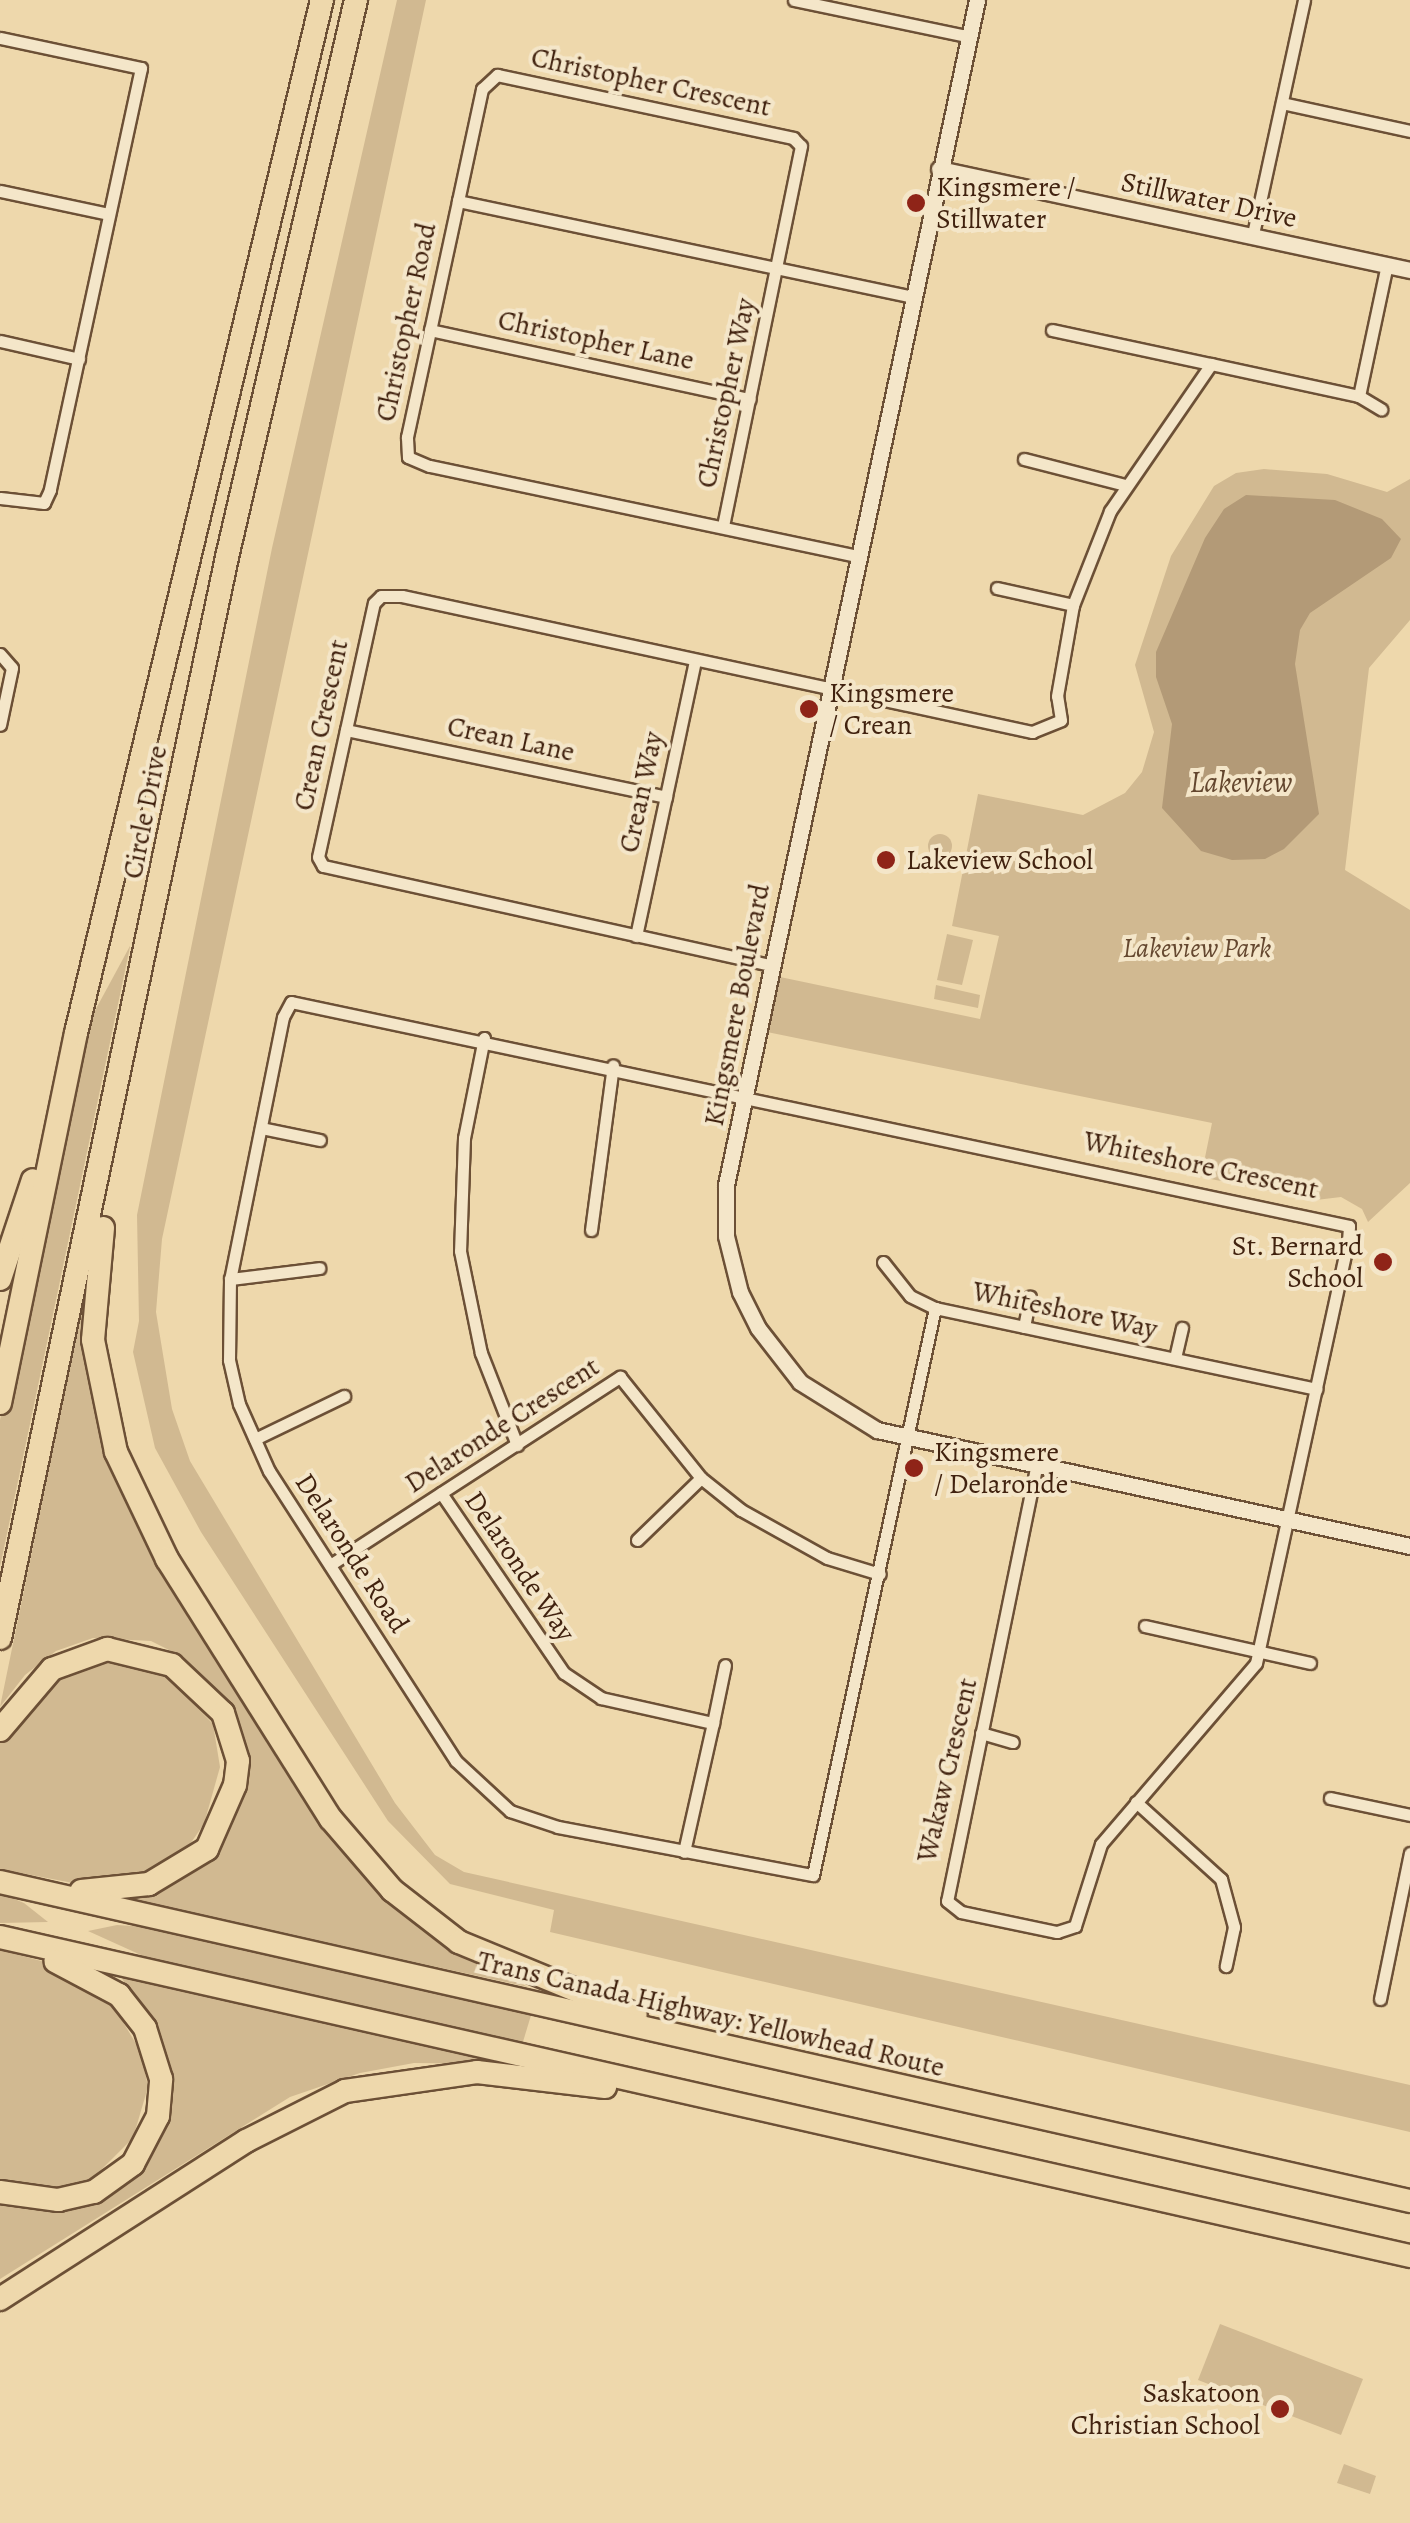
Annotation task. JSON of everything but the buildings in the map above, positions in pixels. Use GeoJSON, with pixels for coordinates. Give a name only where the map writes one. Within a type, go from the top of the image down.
{"type":"FeatureCollection","features":[{"type":"Feature","properties":{"kind":"highway","name":"Circle Drive"},"geometry":{"type":"LineString","coordinates":[[0,1403],[76,1033],[322,0]]}},
{"type":"Feature","properties":{"kind":"highway","name":"Circle Drive"},"geometry":{"type":"LineString","coordinates":[[0,1638],[228,557],[356,0]]}},
{"type":"Feature","properties":{"kind":"highway"},"geometry":{"type":"LineString","coordinates":[[0,1279],[76,1033]]}},
{"type":"Feature","properties":{"kind":"highway"},"geometry":{"type":"LineString","coordinates":[[127,1050],[95,1304],[100,1395],[144,1517],[254,1700],[350,1843],[438,1928],[541,1981],[772,2060]]}},
{"type":"Feature","properties":{"kind":"highway"},"geometry":{"type":"LineString","coordinates":[[0,1730],[52,1669],[84,1654],[127,1650],[172,1664],[210,1695],[233,1736],[238,1761],[220,1829],[170,1877],[104,1892],[0,1882]]}},
{"type":"Feature","properties":{"kind":"highway","name":"Trans Canada Highway: Yellowhead Route"},"geometry":{"type":"LineString","coordinates":[[0,1882],[1410,2202]]}},
{"type":"Feature","properties":{"kind":"highway"},"geometry":{"type":"LineString","coordinates":[[0,1939],[1410,2256]]}},
{"type":"Feature","properties":{"kind":"highway"},"geometry":{"type":"LineString","coordinates":[[0,1939],[81,1971],[119,1995],[145,2028],[161,2079],[153,2133],[108,2186],[58,2200],[0,2192]]}},
{"type":"Feature","properties":{"kind":"highway"},"geometry":{"type":"LineString","coordinates":[[0,2299],[279,2121],[371,2084],[435,2074],[511,2074],[769,2110]]}},
{"type":"Feature","properties":{"kind":"street"},"geometry":{"type":"LineString","coordinates":[[794,0],[966,36]]}},
{"type":"Feature","properties":{"kind":"street","name":"Kingsmere Boulevard"},"geometry":{"type":"LineString","coordinates":[[977,0],[966,36],[726,1186],[726,1236],[742,1298],[780,1360],[822,1400],[907,1440],[1410,1546]]}},
{"type":"Feature","properties":{"kind":"street"},"geometry":{"type":"LineString","coordinates":[[1253,234],[1304,0]]}},
{"type":"Feature","properties":{"kind":"street"},"geometry":{"type":"LineString","coordinates":[[0,38],[141,68],[44,503],[0,498]]}},
{"type":"Feature","properties":{"kind":"street","name":"Christopher Crescent"},"geometry":{"type":"LineString","coordinates":[[458,201],[482,90],[488,80],[506,76],[793,138],[802,158],[778,269]]}},
{"type":"Feature","properties":{"kind":"street"},"geometry":{"type":"LineString","coordinates":[[1282,103],[1410,131]]}},
{"type":"Feature","properties":{"kind":"street","name":"Stillwater Drive"},"geometry":{"type":"LineString","coordinates":[[939,169],[1410,270]]}},
{"type":"Feature","properties":{"kind":"street"},"geometry":{"type":"LineString","coordinates":[[0,191],[109,214]]}},
{"type":"Feature","properties":{"kind":"street","name":"Christopher Road"},"geometry":{"type":"LineString","coordinates":[[858,556],[428,466],[408,457],[430,330],[458,201],[912,297]]}},
{"type":"Feature","properties":{"kind":"street"},"geometry":{"type":"LineString","coordinates":[[1359,396],[1387,264]]}},
{"type":"Feature","properties":{"kind":"street","name":"Christopher Way"},"geometry":{"type":"LineString","coordinates":[[723,527],[778,269]]}},
{"type":"Feature","properties":{"kind":"street","name":"Christopher Lane"},"geometry":{"type":"LineString","coordinates":[[430,330],[750,398]]}},
{"type":"Feature","properties":{"kind":"street"},"geometry":{"type":"LineString","coordinates":[[1052,330],[1359,396],[1381,409]]}},
{"type":"Feature","properties":{"kind":"street"},"geometry":{"type":"LineString","coordinates":[[0,342],[79,359]]}},
{"type":"Feature","properties":{"kind":"street"},"geometry":{"type":"LineString","coordinates":[[997,588],[1073,605],[1125,485],[1211,364]]}},
{"type":"Feature","properties":{"kind":"street"},"geometry":{"type":"LineString","coordinates":[[1024,459],[1125,485]]}},
{"type":"Feature","properties":{"kind":"street","name":"Crean Crescent"},"geometry":{"type":"LineString","coordinates":[[770,965],[323,866],[318,856],[371,611],[381,596],[1032,732],[1061,720],[1057,696],[1073,605]]}},
{"type":"Feature","properties":{"kind":"street"},"geometry":{"type":"LineString","coordinates":[[0,654],[12,668],[0,724]]}},
{"type":"Feature","properties":{"kind":"street","name":"Crean Way"},"geometry":{"type":"LineString","coordinates":[[636,936],[695,660]]}},
{"type":"Feature","properties":{"kind":"street","name":"Crean Lane"},"geometry":{"type":"LineString","coordinates":[[346,730],[666,797]]}},
{"type":"Feature","properties":{"kind":"street","name":"Delaronde Road"},"geometry":{"type":"LineString","coordinates":[[745,1093],[292,1002],[230,1279],[229,1360],[255,1439],[330,1565],[478,1787],[510,1811],[558,1827],[813,1875],[907,1440]]}},
{"type":"Feature","properties":{"kind":"street"},"geometry":{"type":"LineString","coordinates":[[484,1038],[464,1138],[460,1251],[481,1352],[517,1445]]}},
{"type":"Feature","properties":{"kind":"street"},"geometry":{"type":"LineString","coordinates":[[591,1230],[613,1065]]}},
{"type":"Feature","properties":{"kind":"street","name":"Whiteshore Crescent"},"geometry":{"type":"LineString","coordinates":[[745,1093],[1346,1221],[1350,1232],[1288,1520]]}},
{"type":"Feature","properties":{"kind":"street"},"geometry":{"type":"LineString","coordinates":[[261,1128],[320,1140]]}},
{"type":"Feature","properties":{"kind":"street"},"geometry":{"type":"LineString","coordinates":[[882,1262],[910,1296],[935,1308]]}},
{"type":"Feature","properties":{"kind":"street"},"geometry":{"type":"LineString","coordinates":[[230,1279],[319,1268]]}},
{"type":"Feature","properties":{"kind":"street"},"geometry":{"type":"LineString","coordinates":[[1024,1327],[1030,1297]]}},
{"type":"Feature","properties":{"kind":"street","name":"Whiteshore Way"},"geometry":{"type":"LineString","coordinates":[[907,1440],[935,1308],[1316,1388]]}},
{"type":"Feature","properties":{"kind":"street"},"geometry":{"type":"LineString","coordinates":[[1175,1358],[1182,1328]]}},
{"type":"Feature","properties":{"kind":"street","name":"Delaronde Crescent"},"geometry":{"type":"LineString","coordinates":[[330,1565],[620,1377],[701,1478],[790,1541],[880,1574]]}},
{"type":"Feature","properties":{"kind":"street"},"geometry":{"type":"LineString","coordinates":[[255,1439],[344,1396]]}},
{"type":"Feature","properties":{"kind":"street","name":"Wakaw Crescent"},"geometry":{"type":"LineString","coordinates":[[1036,1468],[946,1886],[947,1900],[961,1912],[1056,1932],[1075,1926],[1091,1861],[1136,1802],[1248,1676],[1259,1652],[1288,1520]]}},
{"type":"Feature","properties":{"kind":"street"},"geometry":{"type":"LineString","coordinates":[[637,1540],[701,1478]]}},
{"type":"Feature","properties":{"kind":"street","name":"Delaronde Way"},"geometry":{"type":"LineString","coordinates":[[441,1494],[564,1673],[602,1698],[713,1723]]}},
{"type":"Feature","properties":{"kind":"street"},"geometry":{"type":"LineString","coordinates":[[1145,1626],[1310,1662]]}},
{"type":"Feature","properties":{"kind":"street"},"geometry":{"type":"LineString","coordinates":[[684,1852],[725,1665]]}},
{"type":"Feature","properties":{"kind":"street"},"geometry":{"type":"LineString","coordinates":[[982,1733],[1013,1742]]}},
{"type":"Feature","properties":{"kind":"street"},"geometry":{"type":"LineString","coordinates":[[1330,1798],[1410,1815]]}},
{"type":"Feature","properties":{"kind":"street"},"geometry":{"type":"LineString","coordinates":[[1136,1802],[1221,1880],[1234,1927],[1226,1966]]}},
{"type":"Feature","properties":{"kind":"street"},"geometry":{"type":"LineString","coordinates":[[1380,1999],[1410,1853]]}},
{"type":"Feature","properties":{"kind":"green space"},"geometry":{"type":"Polygon","coordinates":[[[397,0],[426,0],[162,1239],[156,1312],[172,1409],[190,1461],[395,1803],[435,1855],[464,1872],[1410,2085],[1410,2132],[550,1932],[554,1910],[450,1884],[388,1821],[201,1532],[155,1448],[133,1352],[139,1321],[137,1215],[272,548],[397,0]]]}},
{"type":"Feature","properties":{"kind":"green space","name":"Lakeview Park"},"geometry":{"type":"Polygon","coordinates":[[[1264,469],[1327,474],[1387,492],[1410,479],[1410,620],[1369,668],[1345,870],[1410,910],[1410,1183],[1368,1222],[1362,1209],[1341,1197],[1316,1200],[1201,1177],[1212,1123],[767,1032],[780,977],[980,1019],[999,936],[952,926],[978,794],[1083,815],[1125,793],[1142,772],[1154,732],[1135,665],[1171,556],[1214,486],[1236,473],[1264,469]]]}},
{"type":"Feature","properties":{"kind":"green space"},"geometry":{"type":"Polygon","coordinates":[[[940,834],[949,837],[949,855],[940,858],[931,855],[928,846],[931,837],[940,834]]]}},
{"type":"Feature","properties":{"kind":"green space"},"geometry":{"type":"Polygon","coordinates":[[[947,934],[973,940],[962,985],[937,980],[947,934]]]}},
{"type":"Feature","properties":{"kind":"green space"},"geometry":{"type":"Polygon","coordinates":[[[130,946],[0,1567],[0,1420],[85,1029],[130,946]]]}},
{"type":"Feature","properties":{"kind":"green space"},"geometry":{"type":"Polygon","coordinates":[[[936,985],[980,995],[978,1008],[934,999],[936,985]]]}},
{"type":"Feature","properties":{"kind":"green space"},"geometry":{"type":"Polygon","coordinates":[[[84,1298],[89,1373],[117,1483],[309,1798],[470,1957],[528,1987],[133,1900],[223,1839],[243,1793],[246,1761],[232,1705],[181,1656],[151,1641],[93,1638],[56,1651],[25,1675],[0,1707],[84,1298]]]}},
{"type":"Feature","properties":{"kind":"green space"},"geometry":{"type":"Polygon","coordinates":[[[101,1657],[157,1666],[213,1724],[220,1767],[204,1824],[190,1844],[141,1874],[78,1884],[0,1869],[0,1741],[42,1686],[101,1657]]]}},
{"type":"Feature","properties":{"kind":"green space"},"geometry":{"type":"Polygon","coordinates":[[[0,1893],[24,1903],[48,1922],[0,1923],[0,1893]]]}},
{"type":"Feature","properties":{"kind":"green space"},"geometry":{"type":"Polygon","coordinates":[[[117,1925],[147,1927],[532,2012],[522,2045],[152,1960],[88,1931],[117,1925]]]}},
{"type":"Feature","properties":{"kind":"green space"},"geometry":{"type":"Polygon","coordinates":[[[0,1950],[45,1962],[108,1997],[141,2052],[148,2087],[133,2138],[92,2179],[68,2190],[0,2184],[0,1950]]]}},
{"type":"Feature","properties":{"kind":"green space"},"geometry":{"type":"Polygon","coordinates":[[[118,1972],[504,2064],[414,2063],[360,2073],[290,2097],[0,2279],[0,2204],[52,2211],[76,2206],[148,2154],[156,2033],[118,1972]]]}},
{"type":"Feature","properties":{"kind":"green space"},"geometry":{"type":"Polygon","coordinates":[[[1220,2324],[1363,2379],[1341,2435],[1198,2380],[1220,2324]]]}},
{"type":"Feature","properties":{"kind":"green space"},"geometry":{"type":"Polygon","coordinates":[[[1344,2464],[1376,2476],[1370,2494],[1337,2483],[1344,2464]]]}},
{"type":"Feature","properties":{"kind":"water","name":"Lakeview"},"geometry":{"type":"Polygon","coordinates":[[[1246,495],[1335,500],[1382,519],[1401,539],[1391,558],[1310,613],[1300,630],[1295,664],[1319,814],[1284,849],[1265,859],[1232,860],[1201,851],[1162,808],[1172,724],[1156,677],[1156,652],[1205,538],[1224,509],[1246,495]]]}},
{"type":"Feature","properties":{"kind":"place","name":"Kingsmere / Stillwater"},"geometry":{"type":"Point","coordinates":[916,203]}},
{"type":"Feature","properties":{"kind":"place","name":"Kingsmere / Crean"},"geometry":{"type":"Point","coordinates":[809,709]}},
{"type":"Feature","properties":{"kind":"place","name":"Lakeview School"},"geometry":{"type":"Point","coordinates":[886,860]}},
{"type":"Feature","properties":{"kind":"place","name":"St. Bernard School"},"geometry":{"type":"Point","coordinates":[1383,1262]}},
{"type":"Feature","properties":{"kind":"place","name":"Kingsmere / Delaronde"},"geometry":{"type":"Point","coordinates":[914,1468]}},
{"type":"Feature","properties":{"kind":"place","name":"Saskatoon Christian School"},"geometry":{"type":"Point","coordinates":[1280,2409]}}]}
